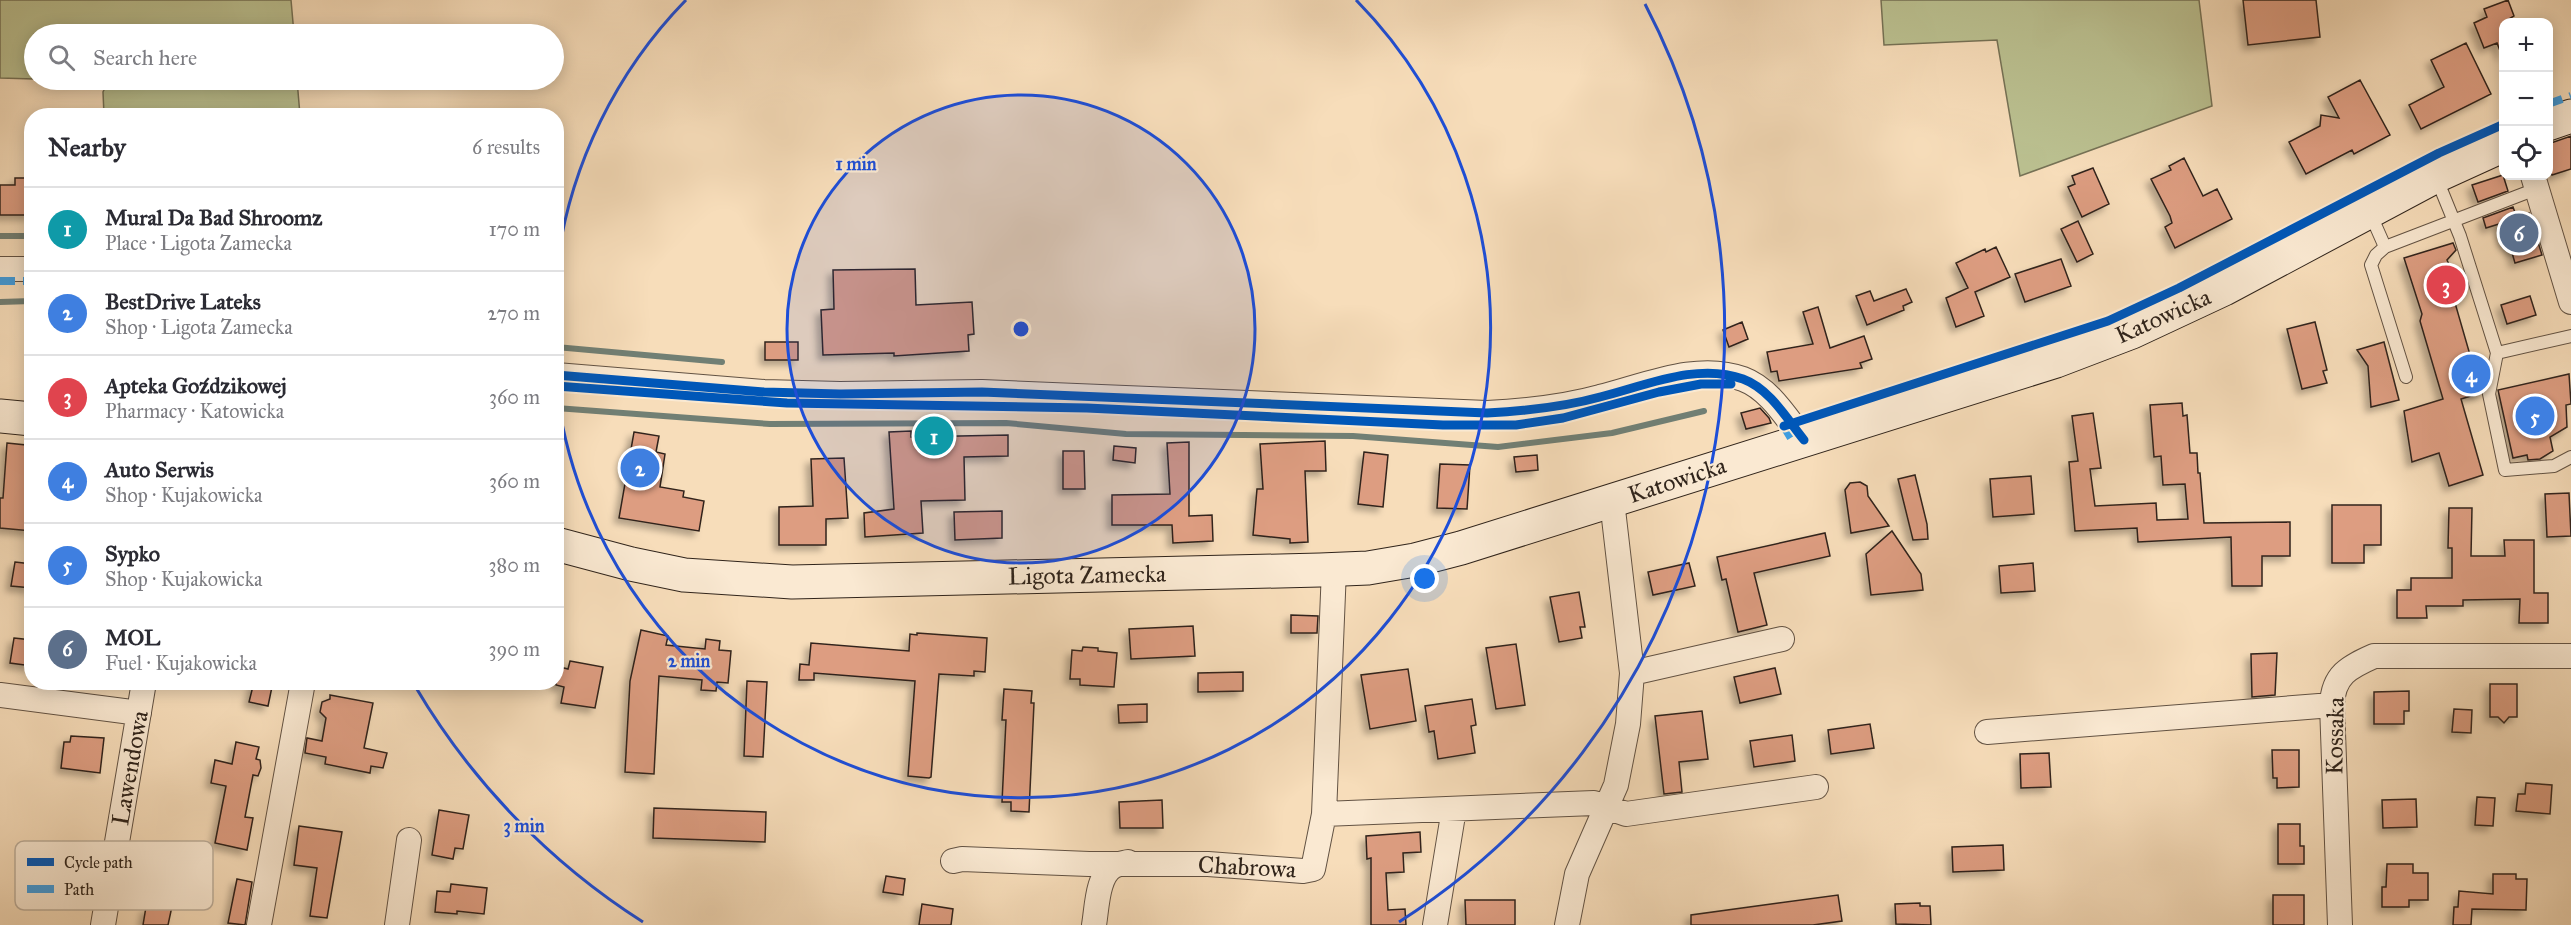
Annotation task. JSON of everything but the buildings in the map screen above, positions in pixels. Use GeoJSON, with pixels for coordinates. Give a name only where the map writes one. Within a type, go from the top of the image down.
{"type":"FeatureCollection","features":[{"type":"Feature","properties":{"kind":"main road"},"geometry":{"type":"LineString","coordinates":[[2553,122],[2571,116]]}},
{"type":"Feature","properties":{"kind":"main road","name":"Katowicka"},"geometry":{"type":"LineString","coordinates":[[1612,501],[2056,361],[2132,332],[2224,289],[2436,176],[2499,147]]}},
{"type":"Feature","properties":{"kind":"main road"},"geometry":{"type":"LineString","coordinates":[[0,416],[24,418]]}},
{"type":"Feature","properties":{"kind":"main road","name":"Ligota Zamecka"},"geometry":{"type":"LineString","coordinates":[[564,546],[684,575],[792,582],[1368,568],[1415,560],[1612,501]]}},
{"type":"Feature","properties":{"kind":"street"},"geometry":{"type":"LineString","coordinates":[[2535,182],[2571,302]]}},
{"type":"Feature","properties":{"kind":"street"},"geometry":{"type":"LineString","coordinates":[[0,269],[24,269]]}},
{"type":"Feature","properties":{"kind":"street"},"geometry":{"type":"LineString","coordinates":[[564,376],[764,392],[840,394],[982,392],[1487,413],[1521,411],[1599,398],[1654,381],[1712,372],[1743,379],[1761,390],[1804,440]]}},
{"type":"Feature","properties":{"kind":"street","name":"Katowicka"},"geometry":{"type":"LineString","coordinates":[[1567,925],[1576,874],[1616,785],[1626,734],[1632,672],[1612,501]]}},
{"type":"Feature","properties":{"kind":"street","name":"Chabrowa"},"geometry":{"type":"LineString","coordinates":[[953,861],[962,859],[1089,864],[1128,862],[1208,864],[1303,871],[1313,869],[1324,814],[1334,569]]}},
{"type":"Feature","properties":{"kind":"street"},"geometry":{"type":"LineString","coordinates":[[1632,672],[1782,639]]}},
{"type":"Feature","properties":{"kind":"street","name":"Kossaka"},"geometry":{"type":"LineString","coordinates":[[2340,925],[2332,690],[2349,667],[2374,656],[2571,656]]}},
{"type":"Feature","properties":{"kind":"street","name":"Lawendowa"},"geometry":{"type":"LineString","coordinates":[[117,841],[143,690]]}},
{"type":"Feature","properties":{"kind":"street"},"geometry":{"type":"LineString","coordinates":[[259,925],[302,690]]}},
{"type":"Feature","properties":{"kind":"street"},"geometry":{"type":"LineString","coordinates":[[0,695],[139,713]]}},
{"type":"Feature","properties":{"kind":"street"},"geometry":{"type":"LineString","coordinates":[[1987,732],[2332,705]]}},
{"type":"Feature","properties":{"kind":"street"},"geometry":{"type":"LineString","coordinates":[[1324,814],[1594,803],[1626,814],[1816,787]]}},
{"type":"Feature","properties":{"kind":"street"},"geometry":{"type":"LineString","coordinates":[[1435,925],[1454,809]]}},
{"type":"Feature","properties":{"kind":"street"},"geometry":{"type":"LineString","coordinates":[[398,925],[409,840]]}},
{"type":"Feature","properties":{"kind":"street"},"geometry":{"type":"LineString","coordinates":[[1094,925],[1101,886],[1107,873],[1113,866],[1128,862]]}},
{"type":"Feature","properties":{"kind":"street","name":"Lawendowa"},"geometry":{"type":"LineString","coordinates":[[103,925],[106,910]]}},
{"type":"Feature","properties":{"kind":"lane"},"geometry":{"type":"LineString","coordinates":[[2436,176],[2454,219],[2497,353],[2489,394],[2505,470],[2554,466],[2571,457]]}},
{"type":"Feature","properties":{"kind":"lane"},"geometry":{"type":"LineString","coordinates":[[2406,377],[2371,266],[2376,255],[2385,247],[2535,182]]}},
{"type":"Feature","properties":{"kind":"lane"},"geometry":{"type":"LineString","coordinates":[[2370,212],[2385,247]]}},
{"type":"Feature","properties":{"kind":"lane"},"geometry":{"type":"LineString","coordinates":[[2497,353],[2571,336]]}},
{"type":"Feature","properties":{"kind":"green space"},"geometry":{"type":"Polygon","coordinates":[[[0,0],[291,0],[293,24],[24,24],[24,79],[0,78],[0,0]]]}},
{"type":"Feature","properties":{"kind":"green space"},"geometry":{"type":"Polygon","coordinates":[[[1881,0],[2199,0],[2212,106],[2020,176],[1997,40],[1884,45],[1881,0]]]}},
{"type":"Feature","properties":{"kind":"green space"},"geometry":{"type":"Polygon","coordinates":[[[104,90],[298,90],[299,108],[104,108],[104,90]]]}},
{"type":"Feature","properties":{"kind":"waterway"},"geometry":{"type":"LineString","coordinates":[[0,236],[24,236]]}},
{"type":"Feature","properties":{"kind":"waterway"},"geometry":{"type":"LineString","coordinates":[[0,302],[24,301]]}},
{"type":"Feature","properties":{"kind":"waterway"},"geometry":{"type":"LineString","coordinates":[[564,348],[722,362]]}},
{"type":"Feature","properties":{"kind":"waterway"},"geometry":{"type":"LineString","coordinates":[[564,409],[770,424],[1006,423],[1126,434],[1353,436],[1498,447],[1612,433],[1704,411]]}},
{"type":"Feature","properties":{"kind":"marked path"},"geometry":{"type":"LineString","coordinates":[[2553,102],[2571,96]]}},
{"type":"Feature","properties":{"kind":"marked path"},"geometry":{"type":"LineString","coordinates":[[0,281],[24,281]]}},
{"type":"Feature","properties":{"kind":"marked path"},"geometry":{"type":"LineString","coordinates":[[1783,425],[1794,443]]}},
{"type":"Feature","properties":{"kind":"cycle path"},"geometry":{"type":"LineString","coordinates":[[1784,426],[2108,321],[2179,288],[2439,153],[2500,126]]}},
{"type":"Feature","properties":{"kind":"cycle path"},"geometry":{"type":"LineString","coordinates":[[564,376],[764,392],[840,394],[982,392],[1487,413],[1530,410],[1573,403],[1653,382],[1689,374],[1708,373],[1725,374],[1743,379],[1762,390],[1777,405],[1804,440]]}},
{"type":"Feature","properties":{"kind":"cycle path"},"geometry":{"type":"LineString","coordinates":[[564,387],[787,403],[1087,408],[1443,425],[1516,425],[1563,418],[1659,392],[1701,384],[1731,384]]}},
{"type":"Feature","properties":{"kind":"place","name":"MOL"},"geometry":{"type":"Point","coordinates":[2519,233]}},
{"type":"Feature","properties":{"kind":"place","name":"Apteka Goździkowej"},"geometry":{"type":"Point","coordinates":[2446,285]}},
{"type":"Feature","properties":{"kind":"place","name":"Auto Serwis"},"geometry":{"type":"Point","coordinates":[2471,374]}},
{"type":"Feature","properties":{"kind":"place","name":"Sypko"},"geometry":{"type":"Point","coordinates":[2535,416]}},
{"type":"Feature","properties":{"kind":"place","name":"Mural Da Bad Shroomz"},"geometry":{"type":"Point","coordinates":[934,436]}},
{"type":"Feature","properties":{"kind":"place","name":"BestDrive Lateks"},"geometry":{"type":"Point","coordinates":[640,468]}}]}
